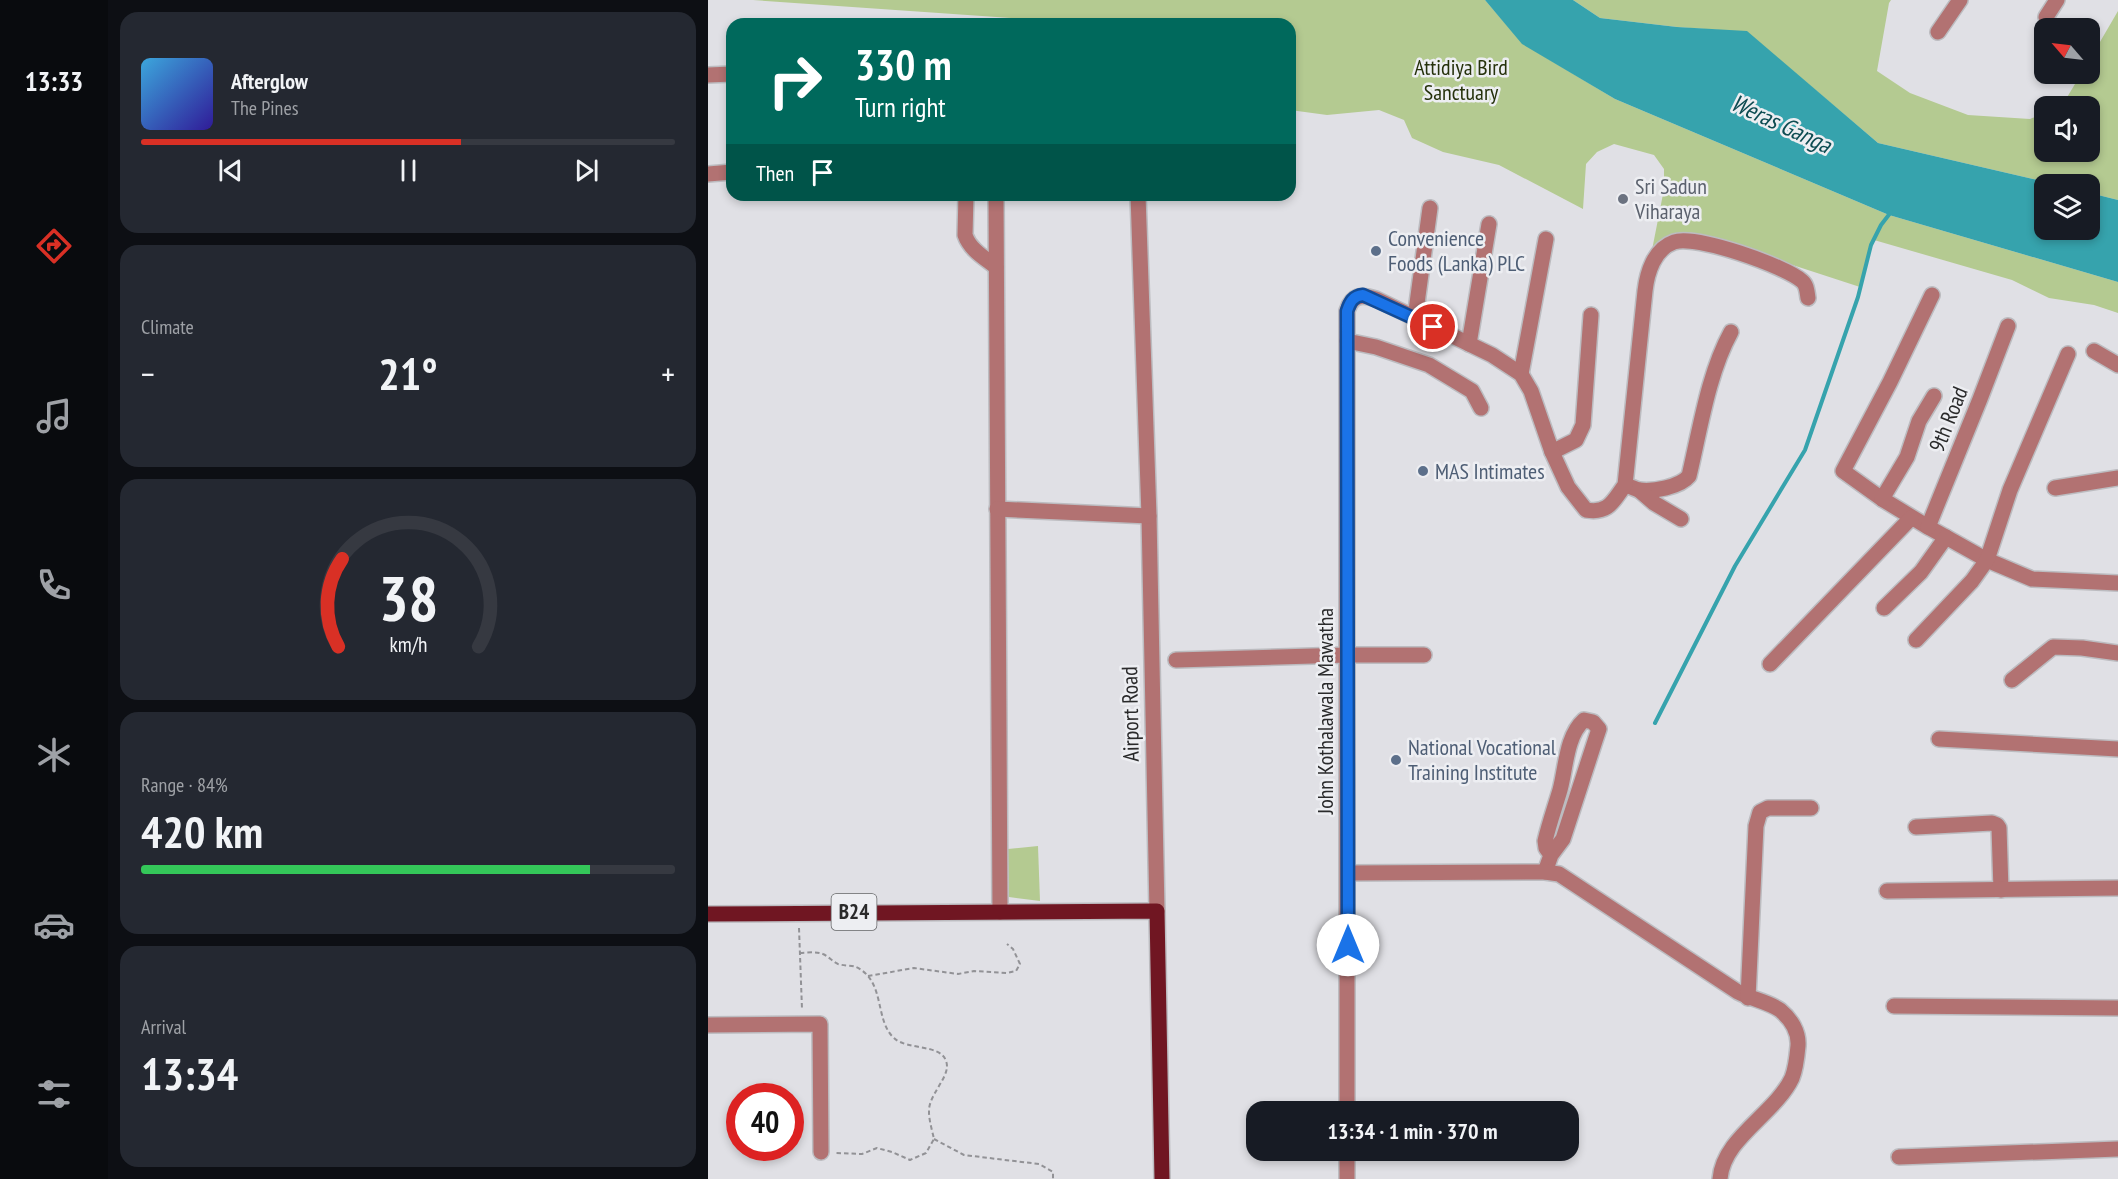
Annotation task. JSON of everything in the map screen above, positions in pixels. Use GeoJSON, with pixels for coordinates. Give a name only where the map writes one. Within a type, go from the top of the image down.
{"type":"FeatureCollection","features":[{"type":"Feature","properties":{"kind":"main road","name":"B24"},"geometry":{"type":"LineString","coordinates":[[708,914],[1157,911]]}},
{"type":"Feature","properties":{"kind":"main road"},"geometry":{"type":"LineString","coordinates":[[1157,911],[1162,1179]]}},
{"type":"Feature","properties":{"kind":"street"},"geometry":{"type":"LineString","coordinates":[[1938,32],[1960,0]]}},
{"type":"Feature","properties":{"kind":"street"},"geometry":{"type":"LineString","coordinates":[[2046,17],[2057,0]]}},
{"type":"Feature","properties":{"kind":"street"},"geometry":{"type":"LineString","coordinates":[[708,75],[726,74]]}},
{"type":"Feature","properties":{"kind":"street"},"geometry":{"type":"LineString","coordinates":[[708,174],[726,172]]}},
{"type":"Feature","properties":{"kind":"street"},"geometry":{"type":"LineString","coordinates":[[966,201],[965,235],[967,242],[996,267]]}},
{"type":"Feature","properties":{"kind":"street"},"geometry":{"type":"LineString","coordinates":[[996,201],[1000,912]]}},
{"type":"Feature","properties":{"kind":"street","name":"Airport Road"},"geometry":{"type":"LineString","coordinates":[[1138,201],[1149,516],[1157,911]]}},
{"type":"Feature","properties":{"kind":"street"},"geometry":{"type":"LineString","coordinates":[[1430,208],[1415,318],[1492,355],[1521,375],[1531,391],[1552,452],[1568,487],[1586,510],[1596,512],[1605,510],[1632,487],[1676,485],[1684,482],[1689,476],[1721,350],[1731,332]]}},
{"type":"Feature","properties":{"kind":"street"},"geometry":{"type":"LineString","coordinates":[[1469,344],[1489,224]]}},
{"type":"Feature","properties":{"kind":"street"},"geometry":{"type":"LineString","coordinates":[[1521,375],[1546,239]]}},
{"type":"Feature","properties":{"kind":"street"},"geometry":{"type":"LineString","coordinates":[[1632,487],[1645,291],[1648,272],[1660,253],[1674,242],[1693,241],[1717,245],[1802,280],[1806,286],[1808,298]]}},
{"type":"Feature","properties":{"kind":"street","name":"John Kothalawala Mawatha"},"geometry":{"type":"LineString","coordinates":[[1347,1101],[1347,311],[1352,299],[1363,295],[1415,318]]}},
{"type":"Feature","properties":{"kind":"street"},"geometry":{"type":"LineString","coordinates":[[1932,295],[1843,471],[1911,518],[1988,560],[2032,579],[2118,583]]}},
{"type":"Feature","properties":{"kind":"street"},"geometry":{"type":"LineString","coordinates":[[1552,452],[1576,440],[1583,424],[1591,315]]}},
{"type":"Feature","properties":{"kind":"street","name":"9th Road"},"geometry":{"type":"LineString","coordinates":[[1928,527],[2008,326]]}},
{"type":"Feature","properties":{"kind":"street"},"geometry":{"type":"LineString","coordinates":[[1347,341],[1376,347],[1429,364],[1472,391],[1481,408]]}},
{"type":"Feature","properties":{"kind":"street"},"geometry":{"type":"LineString","coordinates":[[2094,351],[2118,364]]}},
{"type":"Feature","properties":{"kind":"street"},"geometry":{"type":"LineString","coordinates":[[1916,640],[1972,581],[1988,560],[2010,490],[2068,354]]}},
{"type":"Feature","properties":{"kind":"street"},"geometry":{"type":"LineString","coordinates":[[1882,499],[1907,457],[1919,421],[1934,396]]}},
{"type":"Feature","properties":{"kind":"street"},"geometry":{"type":"LineString","coordinates":[[2055,488],[2118,478]]}},
{"type":"Feature","properties":{"kind":"street"},"geometry":{"type":"LineString","coordinates":[[1632,487],[1681,519]]}},
{"type":"Feature","properties":{"kind":"street"},"geometry":{"type":"LineString","coordinates":[[997,509],[1149,516]]}},
{"type":"Feature","properties":{"kind":"street"},"geometry":{"type":"LineString","coordinates":[[1770,664],[1911,518]]}},
{"type":"Feature","properties":{"kind":"street"},"geometry":{"type":"LineString","coordinates":[[1884,608],[1921,572],[1946,537]]}},
{"type":"Feature","properties":{"kind":"street"},"geometry":{"type":"LineString","coordinates":[[2012,680],[2053,647],[2118,652]]}},
{"type":"Feature","properties":{"kind":"street"},"geometry":{"type":"LineString","coordinates":[[1176,660],[1424,655]]}},
{"type":"Feature","properties":{"kind":"street"},"geometry":{"type":"LineString","coordinates":[[1545,872],[1551,855],[1563,838],[1599,729],[1593,722],[1584,720],[1577,726],[1568,752],[1560,790],[1545,840],[1546,848],[1551,855]]}},
{"type":"Feature","properties":{"kind":"street"},"geometry":{"type":"LineString","coordinates":[[1939,739],[2118,749]]}},
{"type":"Feature","properties":{"kind":"street"},"geometry":{"type":"LineString","coordinates":[[1749,998],[1756,826],[1760,812],[1768,808],[1811,808]]}},
{"type":"Feature","properties":{"kind":"street"},"geometry":{"type":"LineString","coordinates":[[1916,827],[1992,823],[1998,825],[2001,890]]}},
{"type":"Feature","properties":{"kind":"street"},"geometry":{"type":"LineString","coordinates":[[1348,873],[1545,872],[1559,874],[1749,998],[1778,1009],[1795,1028],[1798,1041],[1797,1060],[1792,1078],[1784,1091],[1733,1147],[1726,1158],[1720,1179]]}},
{"type":"Feature","properties":{"kind":"street"},"geometry":{"type":"LineString","coordinates":[[1887,891],[2118,888]]}},
{"type":"Feature","properties":{"kind":"street"},"geometry":{"type":"LineString","coordinates":[[1894,1006],[2118,1008]]}},
{"type":"Feature","properties":{"kind":"street"},"geometry":{"type":"LineString","coordinates":[[708,1025],[820,1024],[821,1152]]}},
{"type":"Feature","properties":{"kind":"street"},"geometry":{"type":"LineString","coordinates":[[1899,1157],[2118,1149]]}},
{"type":"Feature","properties":{"kind":"street"},"geometry":{"type":"LineString","coordinates":[[1347,1161],[1347,1179]]}},
{"type":"Feature","properties":{"kind":"path"},"geometry":{"type":"LineString","coordinates":[[799,913],[802,1025]]}},
{"type":"Feature","properties":{"kind":"path"},"geometry":{"type":"LineString","coordinates":[[868,976],[914,968],[958,974],[974,971],[1007,974],[1016,971],[1020,964],[1013,949],[1007,944]]}},
{"type":"Feature","properties":{"kind":"path"},"geometry":{"type":"LineString","coordinates":[[800,953],[824,954],[836,963],[855,967],[868,976],[881,1006],[885,1025],[894,1040],[934,1051],[944,1056],[948,1063],[947,1071],[933,1094],[928,1111],[934,1139],[926,1153],[910,1160],[877,1148],[862,1154],[821,1152]]}},
{"type":"Feature","properties":{"kind":"path"},"geometry":{"type":"LineString","coordinates":[[934,1139],[964,1155],[1039,1164],[1053,1172],[1053,1179]]}},
{"type":"Feature","properties":{"kind":"green space","name":"Attidiya Bird Sanctuary"},"geometry":{"type":"Polygon","coordinates":[[[753,0],[1485,0],[1523,44],[1615,99],[1889,215],[2118,282],[2118,313],[2094,305],[2049,298],[2012,280],[1874,240],[1860,287],[1694,233],[1685,232],[1652,250],[1664,189],[1664,169],[1654,155],[1614,144],[1597,152],[1586,164],[1583,209],[1499,165],[1443,152],[1412,138],[1404,120],[1379,110],[1327,115],[1296,111],[1296,18],[1010,18],[753,0]]]}},
{"type":"Feature","properties":{"kind":"green space"},"geometry":{"type":"Polygon","coordinates":[[[1573,0],[1891,0],[1877,71],[1910,93],[1968,115],[2030,119],[2034,117],[2034,162],[2100,162],[2100,96],[2068,96],[2075,84],[2100,84],[2100,42],[2118,11],[2118,200],[2100,196],[2100,174],[2034,174],[2034,179],[1878,143],[1747,32],[1600,18],[1573,0]]]}},
{"type":"Feature","properties":{"kind":"green space"},"geometry":{"type":"Polygon","coordinates":[[[1038,846],[1040,901],[1009,897],[1008,849],[1038,846]]]}},
{"type":"Feature","properties":{"kind":"water","name":"Weras Ganga"},"geometry":{"type":"Polygon","coordinates":[[[1485,0],[1573,0],[1600,18],[1677,27],[1747,31],[1878,143],[2034,179],[2034,240],[2100,240],[2100,196],[2118,200],[2118,282],[1889,215],[1615,99],[1522,44],[1485,0]]]}},
{"type":"Feature","properties":{"kind":"waterway"},"geometry":{"type":"LineString","coordinates":[[1655,723],[1735,566],[1805,450],[1858,297],[1871,245],[1881,225],[1891,212]]}},
{"type":"Feature","properties":{"kind":"place","name":"Sri Sadun Viharaya"},"geometry":{"type":"Point","coordinates":[1623,199]}},
{"type":"Feature","properties":{"kind":"place","name":"Convenience Foods (Lanka) PLC"},"geometry":{"type":"Point","coordinates":[1376,251]}},
{"type":"Feature","properties":{"kind":"place","name":"MAS Intimates"},"geometry":{"type":"Point","coordinates":[1423,471]}},
{"type":"Feature","properties":{"kind":"place","name":"National Vocational Training Institute"},"geometry":{"type":"Point","coordinates":[1396,760]}},
{"type":"Feature","properties":{"kind":"route"},"geometry":{"type":"LineString","coordinates":[[1348,945],[1347,311],[1352,299],[1363,295],[1433,327]]}}]}
